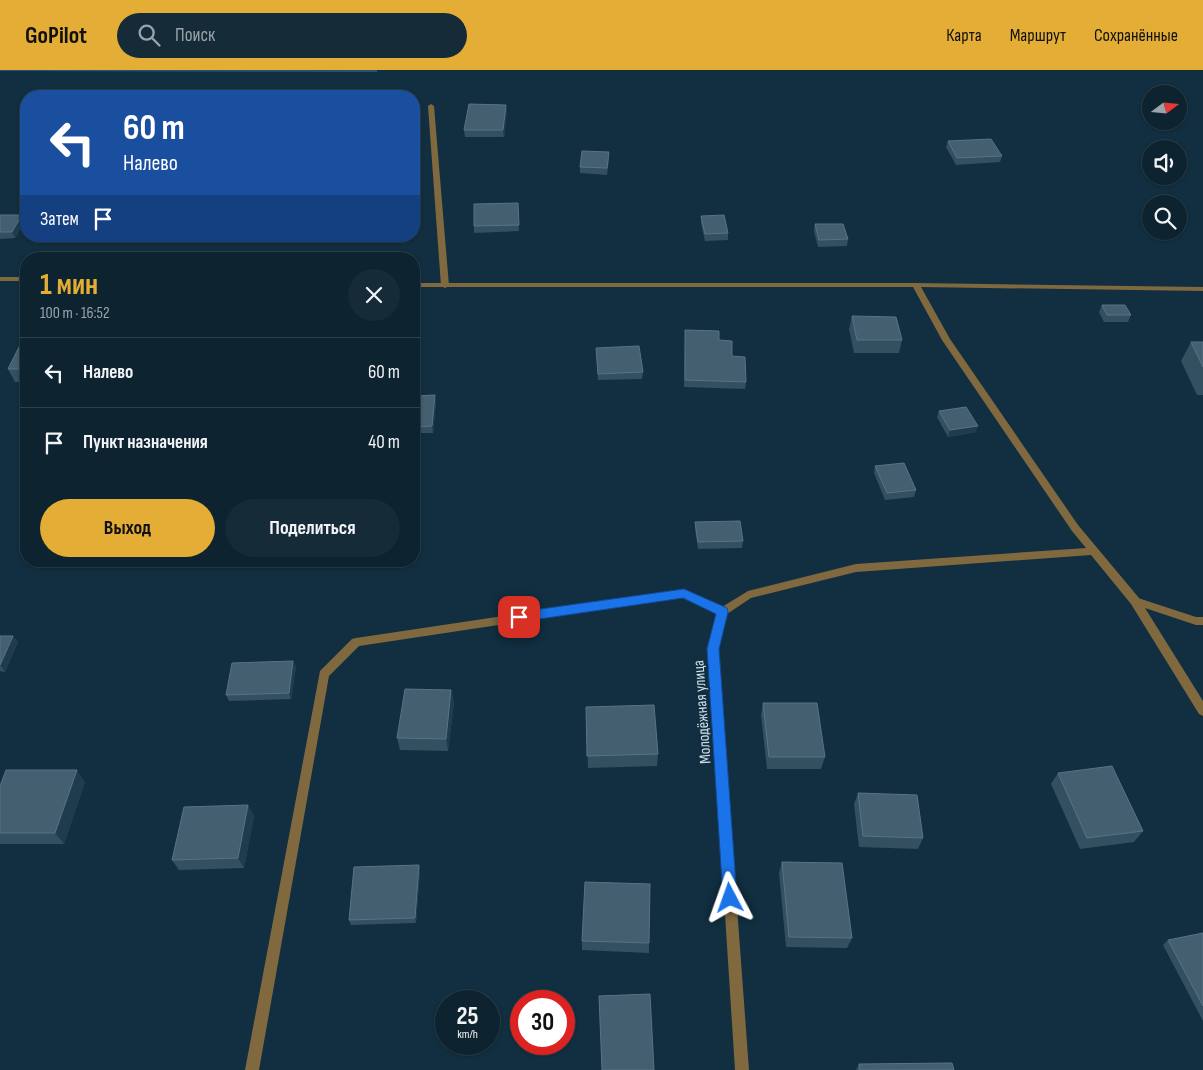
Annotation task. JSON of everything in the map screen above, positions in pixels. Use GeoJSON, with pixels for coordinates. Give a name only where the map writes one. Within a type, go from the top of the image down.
{"type":"FeatureCollection","features":[{"type":"Feature","properties":{"kind":"street"},"geometry":{"type":"LineString","coordinates":[[431,106],[445,286]]}},
{"type":"Feature","properties":{"kind":"street"},"geometry":{"type":"LineString","coordinates":[[0,279],[20,279]]}},
{"type":"Feature","properties":{"kind":"street"},"geometry":{"type":"LineString","coordinates":[[420,285],[916,285],[1203,289]]}},
{"type":"Feature","properties":{"kind":"street"},"geometry":{"type":"LineString","coordinates":[[916,285],[946,340],[1075,528],[1135,601],[1203,711]]}},
{"type":"Feature","properties":{"kind":"street"},"geometry":{"type":"LineString","coordinates":[[252,1070],[324,674],[356,642],[684,594],[722,612],[748,595],[856,568],[1093,551]]}},
{"type":"Feature","properties":{"kind":"street"},"geometry":{"type":"LineString","coordinates":[[1135,601],[1196,621],[1203,621]]}},
{"type":"Feature","properties":{"kind":"street","name":"Молодёжная улица"},"geometry":{"type":"LineString","coordinates":[[722,612],[713,649],[742,1070]]}},
{"type":"Feature","properties":{"kind":"shaded area"},"geometry":{"type":"Polygon","coordinates":[[[377,70],[377,72],[0,71],[377,70]]]}},
{"type":"Feature","properties":{"kind":"building"},"geometry":{"type":"Polygon","coordinates":[[[469,104],[506,105],[503,130],[464,130],[469,104]]]}},
{"type":"Feature","properties":{"kind":"building"},"geometry":{"type":"Polygon","coordinates":[[[991,139],[1002,156],[957,158],[948,141],[991,139]]]}},
{"type":"Feature","properties":{"kind":"building"},"geometry":{"type":"Polygon","coordinates":[[[582,151],[609,152],[607,168],[580,167],[582,151]]]}},
{"type":"Feature","properties":{"kind":"building"},"geometry":{"type":"Polygon","coordinates":[[[518,203],[519,225],[474,226],[474,204],[518,203]]]}},
{"type":"Feature","properties":{"kind":"building"},"geometry":{"type":"Polygon","coordinates":[[[0,215],[20,215],[12,232],[0,232],[0,215]]]}},
{"type":"Feature","properties":{"kind":"building"},"geometry":{"type":"Polygon","coordinates":[[[724,215],[728,233],[705,234],[701,216],[724,215]]]}},
{"type":"Feature","properties":{"kind":"building"},"geometry":{"type":"Polygon","coordinates":[[[815,224],[843,224],[848,239],[819,240],[815,224]]]}},
{"type":"Feature","properties":{"kind":"building"},"geometry":{"type":"Polygon","coordinates":[[[1102,305],[1125,305],[1131,315],[1107,315],[1102,305]]]}},
{"type":"Feature","properties":{"kind":"building"},"geometry":{"type":"Polygon","coordinates":[[[852,316],[896,317],[902,340],[857,340],[852,316]]]}},
{"type":"Feature","properties":{"kind":"building"},"geometry":{"type":"Polygon","coordinates":[[[685,330],[719,331],[719,340],[732,341],[732,356],[745,357],[746,382],[685,380],[685,330]]]}},
{"type":"Feature","properties":{"kind":"building"},"geometry":{"type":"Polygon","coordinates":[[[1191,342],[1203,342],[1203,367],[1191,342]]]}},
{"type":"Feature","properties":{"kind":"building"},"geometry":{"type":"Polygon","coordinates":[[[20,345],[20,369],[8,369],[20,345]]]}},
{"type":"Feature","properties":{"kind":"building"},"geometry":{"type":"Polygon","coordinates":[[[639,346],[643,372],[598,374],[596,348],[639,346]]]}},
{"type":"Feature","properties":{"kind":"building"},"geometry":{"type":"Polygon","coordinates":[[[435,395],[432,426],[420,427],[420,396],[435,395]]]}},
{"type":"Feature","properties":{"kind":"building"},"geometry":{"type":"Polygon","coordinates":[[[966,407],[978,426],[950,430],[939,411],[966,407]]]}},
{"type":"Feature","properties":{"kind":"building"},"geometry":{"type":"Polygon","coordinates":[[[904,463],[916,490],[887,493],[875,466],[904,463]]]}},
{"type":"Feature","properties":{"kind":"building"},"geometry":{"type":"Polygon","coordinates":[[[740,521],[743,541],[698,542],[695,522],[740,521]]]}},
{"type":"Feature","properties":{"kind":"building"},"geometry":{"type":"Polygon","coordinates":[[[0,636],[13,636],[0,665],[0,636]]]}},
{"type":"Feature","properties":{"kind":"building"},"geometry":{"type":"Polygon","coordinates":[[[293,661],[289,693],[226,695],[232,663],[293,661]]]}},
{"type":"Feature","properties":{"kind":"building"},"geometry":{"type":"Polygon","coordinates":[[[405,689],[451,690],[446,739],[397,738],[405,689]]]}},
{"type":"Feature","properties":{"kind":"building"},"geometry":{"type":"Polygon","coordinates":[[[763,703],[817,703],[825,757],[769,757],[763,703]]]}},
{"type":"Feature","properties":{"kind":"building"},"geometry":{"type":"Polygon","coordinates":[[[654,705],[658,754],[587,756],[586,707],[654,705]]]}},
{"type":"Feature","properties":{"kind":"building"},"geometry":{"type":"Polygon","coordinates":[[[1112,766],[1143,831],[1087,838],[1058,773],[1112,766]]]}},
{"type":"Feature","properties":{"kind":"building"},"geometry":{"type":"Polygon","coordinates":[[[6,770],[77,770],[55,833],[0,833],[0,786],[6,770]]]}},
{"type":"Feature","properties":{"kind":"building"},"geometry":{"type":"Polygon","coordinates":[[[858,793],[917,795],[923,838],[863,836],[858,793]]]}},
{"type":"Feature","properties":{"kind":"building"},"geometry":{"type":"Polygon","coordinates":[[[248,805],[238,858],[172,860],[184,807],[248,805]]]}},
{"type":"Feature","properties":{"kind":"building"},"geometry":{"type":"Polygon","coordinates":[[[782,862],[842,863],[852,938],[789,937],[782,862]]]}},
{"type":"Feature","properties":{"kind":"building"},"geometry":{"type":"Polygon","coordinates":[[[419,865],[415,918],[349,920],[354,867],[419,865]]]}},
{"type":"Feature","properties":{"kind":"building"},"geometry":{"type":"Polygon","coordinates":[[[585,882],[650,884],[649,943],[582,941],[585,882]]]}},
{"type":"Feature","properties":{"kind":"building"},"geometry":{"type":"Polygon","coordinates":[[[1203,933],[1203,1006],[1168,940],[1203,933]]]}},
{"type":"Feature","properties":{"kind":"building"},"geometry":{"type":"Polygon","coordinates":[[[650,994],[654,1070],[602,1070],[599,996],[650,994]]]}},
{"type":"Feature","properties":{"kind":"building"},"geometry":{"type":"Polygon","coordinates":[[[952,1063],[954,1070],[860,1070],[859,1064],[952,1063]]]}},
{"type":"Feature","properties":{"kind":"route"},"geometry":{"type":"LineString","coordinates":[[519,617],[684,594],[722,612],[713,649],[730,898]]}}]}
